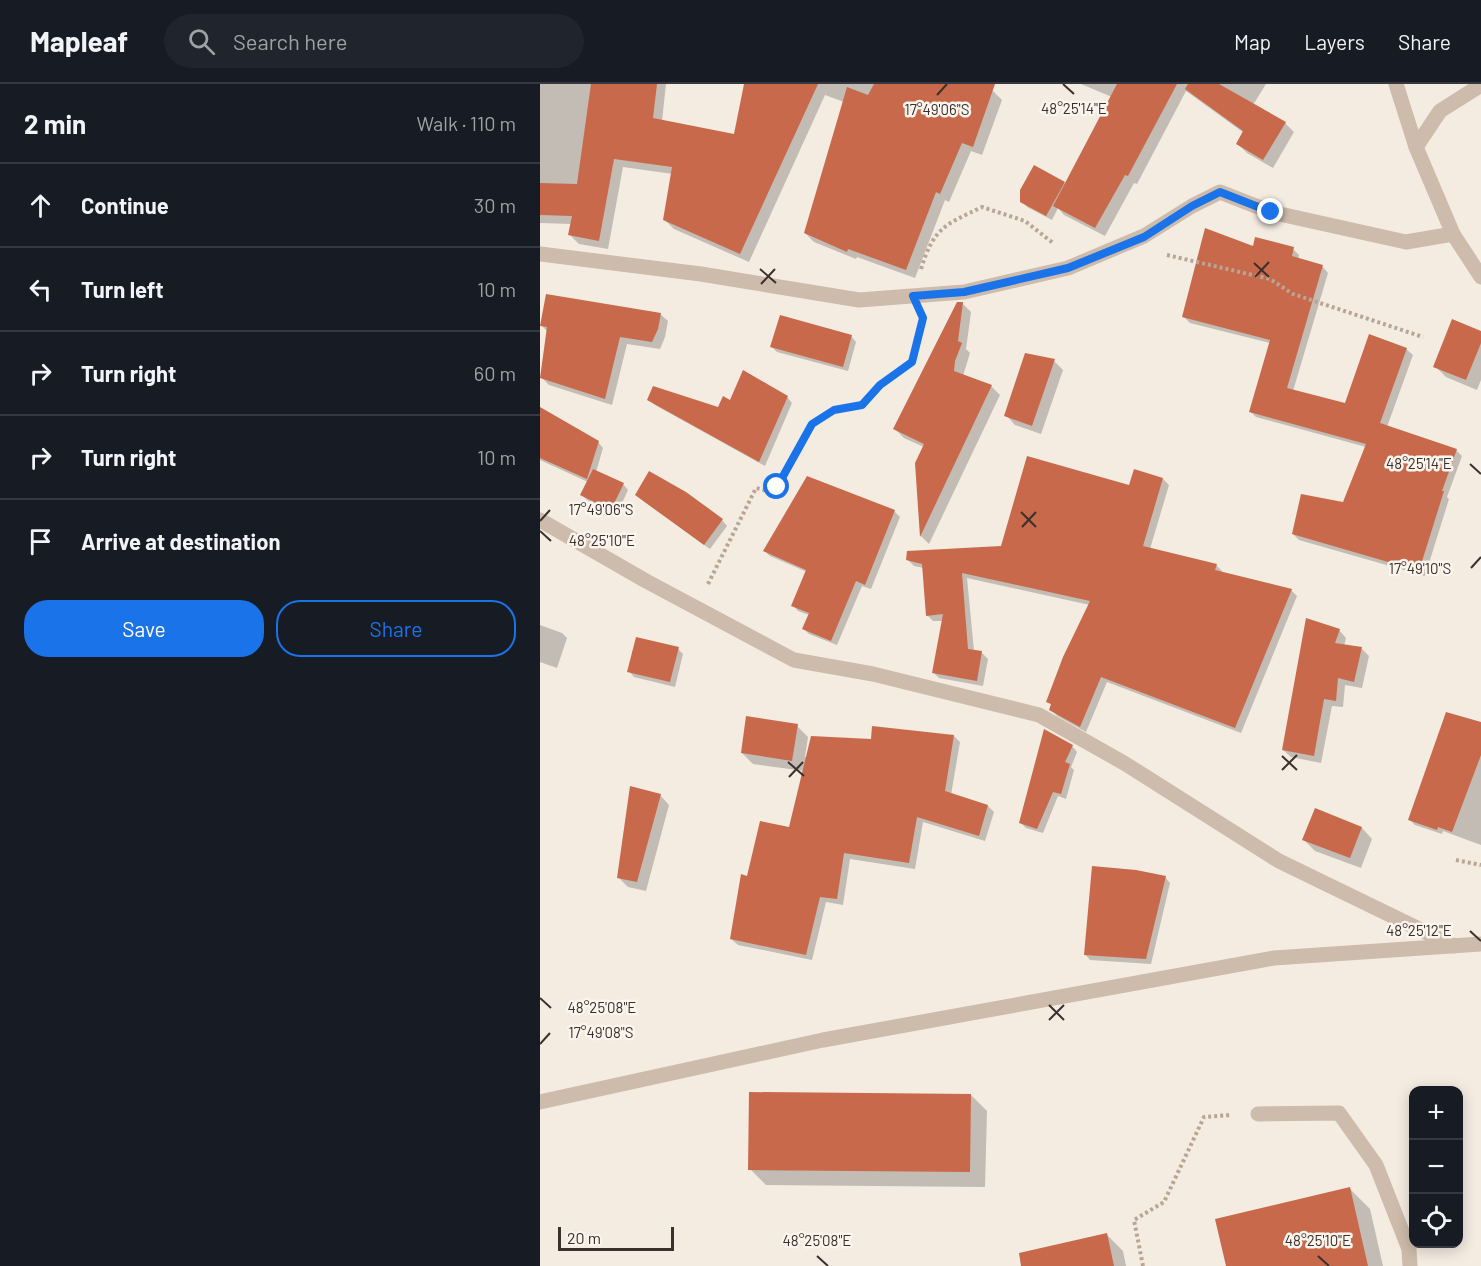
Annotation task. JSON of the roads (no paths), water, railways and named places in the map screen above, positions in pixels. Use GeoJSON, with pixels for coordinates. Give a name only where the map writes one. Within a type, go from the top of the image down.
{"type":"FeatureCollection","features":[{"type":"Feature","properties":{"kind":"street"},"geometry":{"type":"LineString","coordinates":[[1396,84],[1416,147],[1453,234],[1481,277]]}},
{"type":"Feature","properties":{"kind":"street"},"geometry":{"type":"LineString","coordinates":[[1416,147],[1440,111],[1481,85]]}},
{"type":"Feature","properties":{"kind":"street"},"geometry":{"type":"LineString","coordinates":[[540,254],[701,273],[859,300],[964,292],[1068,268],[1144,237],[1192,206],[1220,192],[1271,212],[1406,242],[1453,234]]}},
{"type":"Feature","properties":{"kind":"street"},"geometry":{"type":"LineString","coordinates":[[540,520],[794,660],[873,674],[1039,715],[1124,763],[1279,861],[1454,946]]}},
{"type":"Feature","properties":{"kind":"street"},"geometry":{"type":"LineString","coordinates":[[540,1102],[823,1040],[1274,958],[1481,944]]}},
{"type":"Feature","properties":{"kind":"street"},"geometry":{"type":"LineString","coordinates":[[1258,1114],[1339,1113],[1376,1165],[1409,1249],[1410,1266]]}}]}
